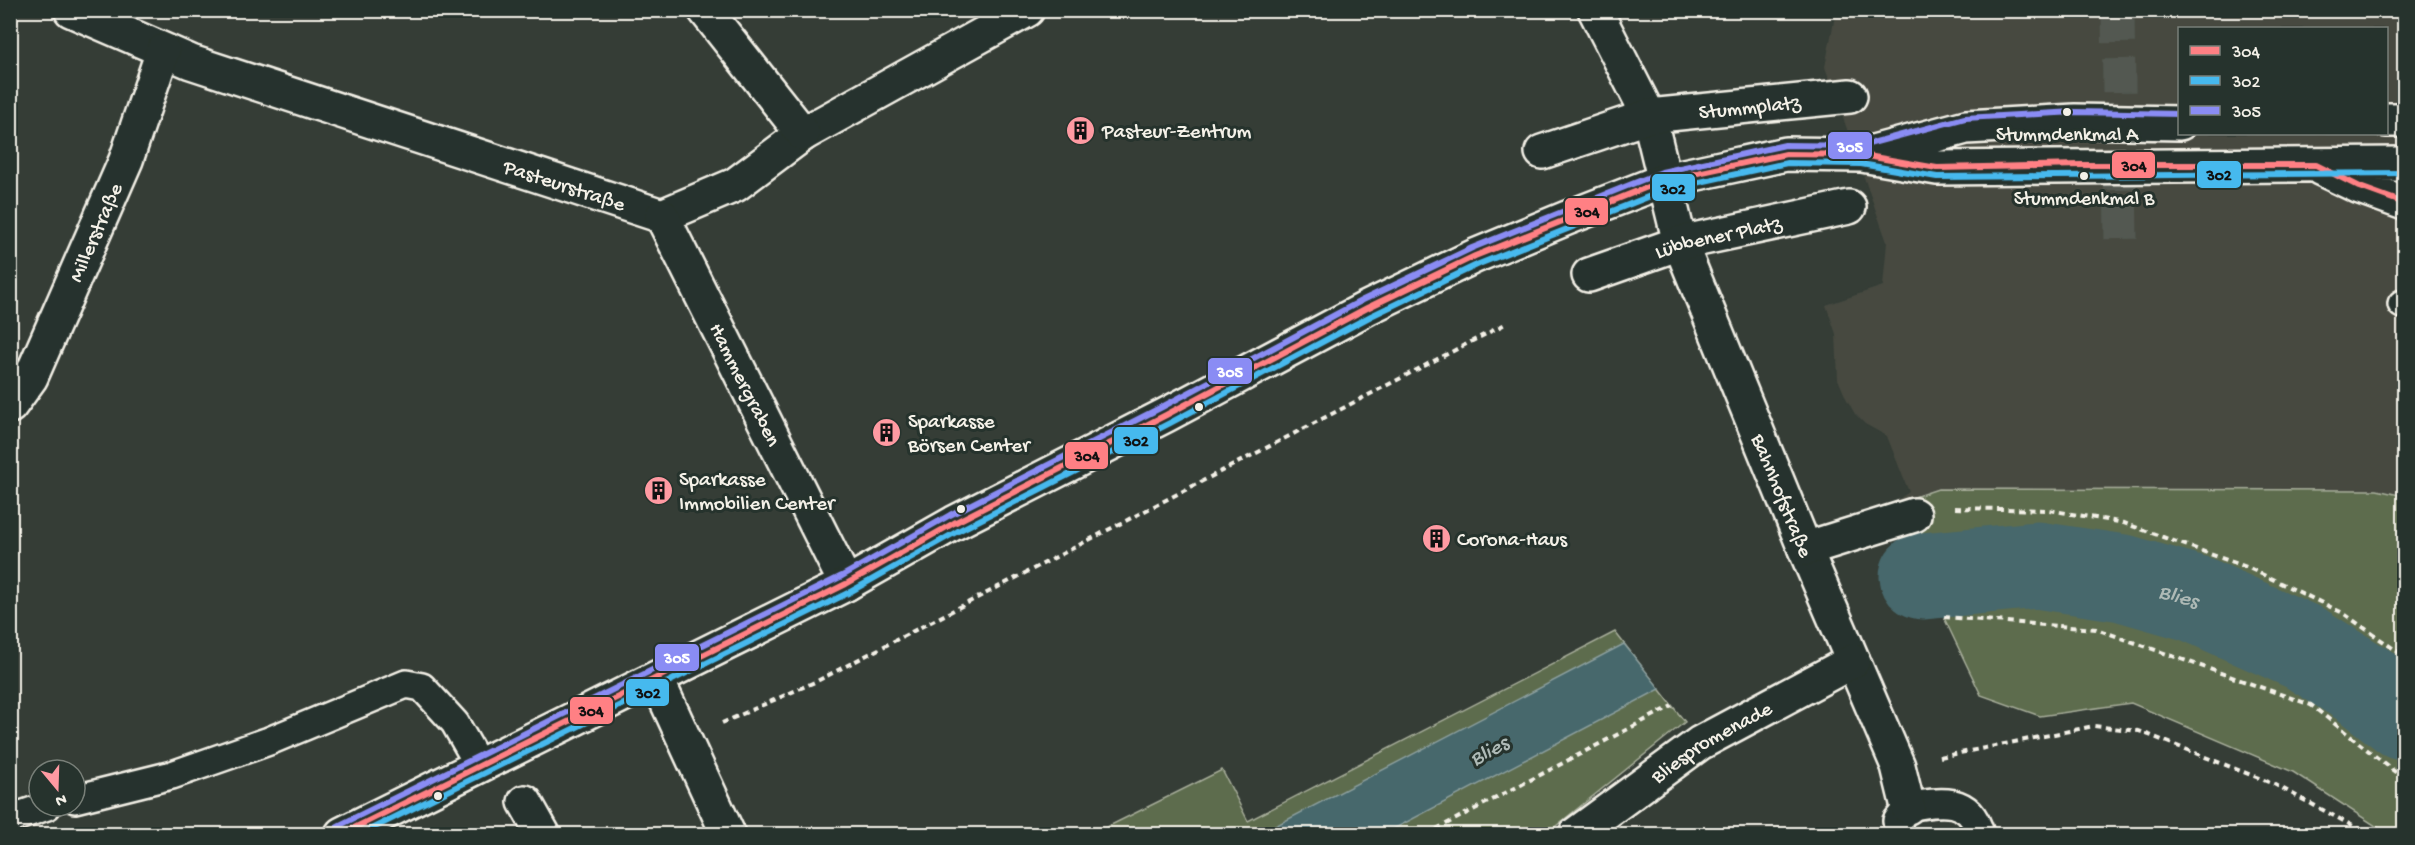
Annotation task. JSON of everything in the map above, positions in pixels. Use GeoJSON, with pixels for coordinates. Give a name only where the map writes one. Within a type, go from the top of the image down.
{"type":"FeatureCollection","features":[{"type":"Feature","properties":{"kind":"street","name":"Pasteurstraße"},"geometry":{"type":"LineString","coordinates":[[71,10],[202,66],[662,216]]}},
{"type":"Feature","properties":{"kind":"street"},"geometry":{"type":"LineString","coordinates":[[705,10],[803,134]]}},
{"type":"Feature","properties":{"kind":"street"},"geometry":{"type":"LineString","coordinates":[[662,216],[735,185],[803,134],[1027,10]]}},
{"type":"Feature","properties":{"kind":"street"},"geometry":{"type":"LineString","coordinates":[[1595,10],[1649,116],[1665,180]]}},
{"type":"Feature","properties":{"kind":"street","name":"Millerstraße"},"geometry":{"type":"LineString","coordinates":[[10,406],[31,377],[126,160],[163,51]]}},
{"type":"Feature","properties":{"kind":"street","name":"Stummplatz"},"geometry":{"type":"LineString","coordinates":[[1542,152],[1649,116],[1850,96]]}},
{"type":"Feature","properties":{"kind":"street"},"geometry":{"type":"LineString","coordinates":[[2388,120],[2404,120]]}},
{"type":"Feature","properties":{"kind":"street"},"geometry":{"type":"LineString","coordinates":[[1862,155],[1966,127],[2075,121],[2178,123]]}},
{"type":"Feature","properties":{"kind":"street"},"geometry":{"type":"LineString","coordinates":[[342,834],[657,680],[846,584],[954,524],[1166,416],[1367,308],[1475,256],[1665,180],[1786,154],[1862,155],[1937,168],[2404,164]]}},
{"type":"Feature","properties":{"kind":"street"},"geometry":{"type":"LineString","coordinates":[[2316,165],[2360,187],[2404,203]]}},
{"type":"Feature","properties":{"kind":"street","name":"Bahnhofstraße"},"geometry":{"type":"LineString","coordinates":[[1665,180],[1680,243],[1805,549],[1899,766],[1904,821]]}},
{"type":"Feature","properties":{"kind":"street","name":"Lübbener Platz"},"geometry":{"type":"LineString","coordinates":[[1589,275],[1680,243],[1849,207]]}},
{"type":"Feature","properties":{"kind":"street","name":"Hammergraben"},"geometry":{"type":"LineString","coordinates":[[662,216],[846,584]]}},
{"type":"Feature","properties":{"kind":"street"},"geometry":{"type":"LineString","coordinates":[[1805,549],[1914,515]]}},
{"type":"Feature","properties":{"kind":"street","name":"Bliespromenade"},"geometry":{"type":"LineString","coordinates":[[1576,834],[1700,743],[1853,660]]}},
{"type":"Feature","properties":{"kind":"street"},"geometry":{"type":"LineString","coordinates":[[657,680],[728,834]]}},
{"type":"Feature","properties":{"kind":"street"},"geometry":{"type":"LineString","coordinates":[[525,802],[543,834]]}},
{"type":"Feature","properties":{"kind":"lane"},"geometry":{"type":"LineString","coordinates":[[87,796],[172,776],[269,741],[406,684],[422,687],[455,723],[480,767]]}},
{"type":"Feature","properties":{"kind":"lane","name":"Bahnhofstraße"},"geometry":{"type":"LineString","coordinates":[[1904,821],[1938,801],[1960,804],[1978,824],[1980,834]]}},
{"type":"Feature","properties":{"kind":"lane"},"geometry":{"type":"LineString","coordinates":[[10,819],[27,813]]}},
{"type":"Feature","properties":{"kind":"path"},"geometry":{"type":"LineString","coordinates":[[713,728],[817,681],[1507,323]]}},
{"type":"Feature","properties":{"kind":"path"},"geometry":{"type":"LineString","coordinates":[[1961,508],[2049,510],[2124,523],[2249,568],[2343,613],[2404,656]]}},
{"type":"Feature","properties":{"kind":"path"},"geometry":{"type":"LineString","coordinates":[[1944,617],[2096,629],[2312,705],[2404,779]]}},
{"type":"Feature","properties":{"kind":"path"},"geometry":{"type":"LineString","coordinates":[[1427,834],[1672,705]]}},
{"type":"Feature","properties":{"kind":"path"},"geometry":{"type":"LineString","coordinates":[[1899,766],[2094,726],[2139,731],[2274,784],[2368,834]]}},
{"type":"Feature","properties":{"kind":"shaded area"},"geometry":{"type":"Polygon","coordinates":[[[1836,11],[2404,11],[2404,496],[2376,490],[1938,489],[1890,505],[1909,492],[1887,436],[1865,424],[1855,414],[1846,398],[1838,379],[1836,334],[1826,305],[1883,286],[1887,242],[1825,67],[1836,11]]]}},
{"type":"Feature","properties":{"kind":"green space"},"geometry":{"type":"Polygon","coordinates":[[[1938,489],[2377,490],[2404,496],[2404,834],[2388,834],[2293,772],[2131,703],[2040,716],[1981,695],[1890,505],[1938,489]]]}},
{"type":"Feature","properties":{"kind":"green space"},"geometry":{"type":"Polygon","coordinates":[[[1615,632],[1685,722],[1546,834],[1093,834],[1222,770],[1248,821],[1615,632]]]}},
{"type":"Feature","properties":{"kind":"water"},"geometry":{"type":"Polygon","coordinates":[[[1624,644],[1660,689],[1384,834],[1260,834],[1624,644]]]}},
{"type":"Feature","properties":{"kind":"waterway","name":"Blies"},"geometry":{"type":"LineString","coordinates":[[1923,576],[2037,565],[2123,578],[2196,599],[2305,648],[2364,685],[2404,716]]}},
{"type":"Feature","properties":{"kind":"tunnel"},"geometry":{"type":"LineString","coordinates":[[2118,10],[2121,243]]}},
{"type":"Feature","properties":{"kind":"transit line","name":"305"},"geometry":{"type":"LineString","coordinates":[[338,826],[842,576],[950,515],[1162,407],[1363,300],[1472,248],[1662,172],[1785,145],[1861,146],[1965,118],[2075,112],[2178,114]]}},
{"type":"Feature","properties":{"kind":"transit line","name":"304"},"geometry":{"type":"LineString","coordinates":[[342,834],[846,584],[954,523],[1166,415],[1367,308],[1475,256],[1665,180],[1786,154],[1862,155],[1937,168],[2081,165],[2316,165],[2360,187],[2404,203]]}},
{"type":"Feature","properties":{"kind":"transit line","name":"302"},"geometry":{"type":"LineString","coordinates":[[361,834],[850,592],[958,531],[1170,423],[1371,316],[1479,264],[1668,189],[1787,163],[1861,164],[1937,177],[2404,173]]}},
{"type":"Feature","properties":{"kind":"place","name":"Stummdenkmal A"},"geometry":{"type":"Point","coordinates":[2067,112]}},
{"type":"Feature","properties":{"kind":"place","name":"Pasteur-Zentrum"},"geometry":{"type":"Point","coordinates":[1081,130]}},
{"type":"Feature","properties":{"kind":"place","name":"Stummdenkmal B"},"geometry":{"type":"Point","coordinates":[2084,176]}},
{"type":"Feature","properties":{"kind":"place","name":"Sparkasse Börsen Center"},"geometry":{"type":"Point","coordinates":[887,432]}},
{"type":"Feature","properties":{"kind":"place","name":"Sparkasse Immobilien Center"},"geometry":{"type":"Point","coordinates":[658,490]}},
{"type":"Feature","properties":{"kind":"place","name":"Corona-Haus"},"geometry":{"type":"Point","coordinates":[1436,538]}}]}
